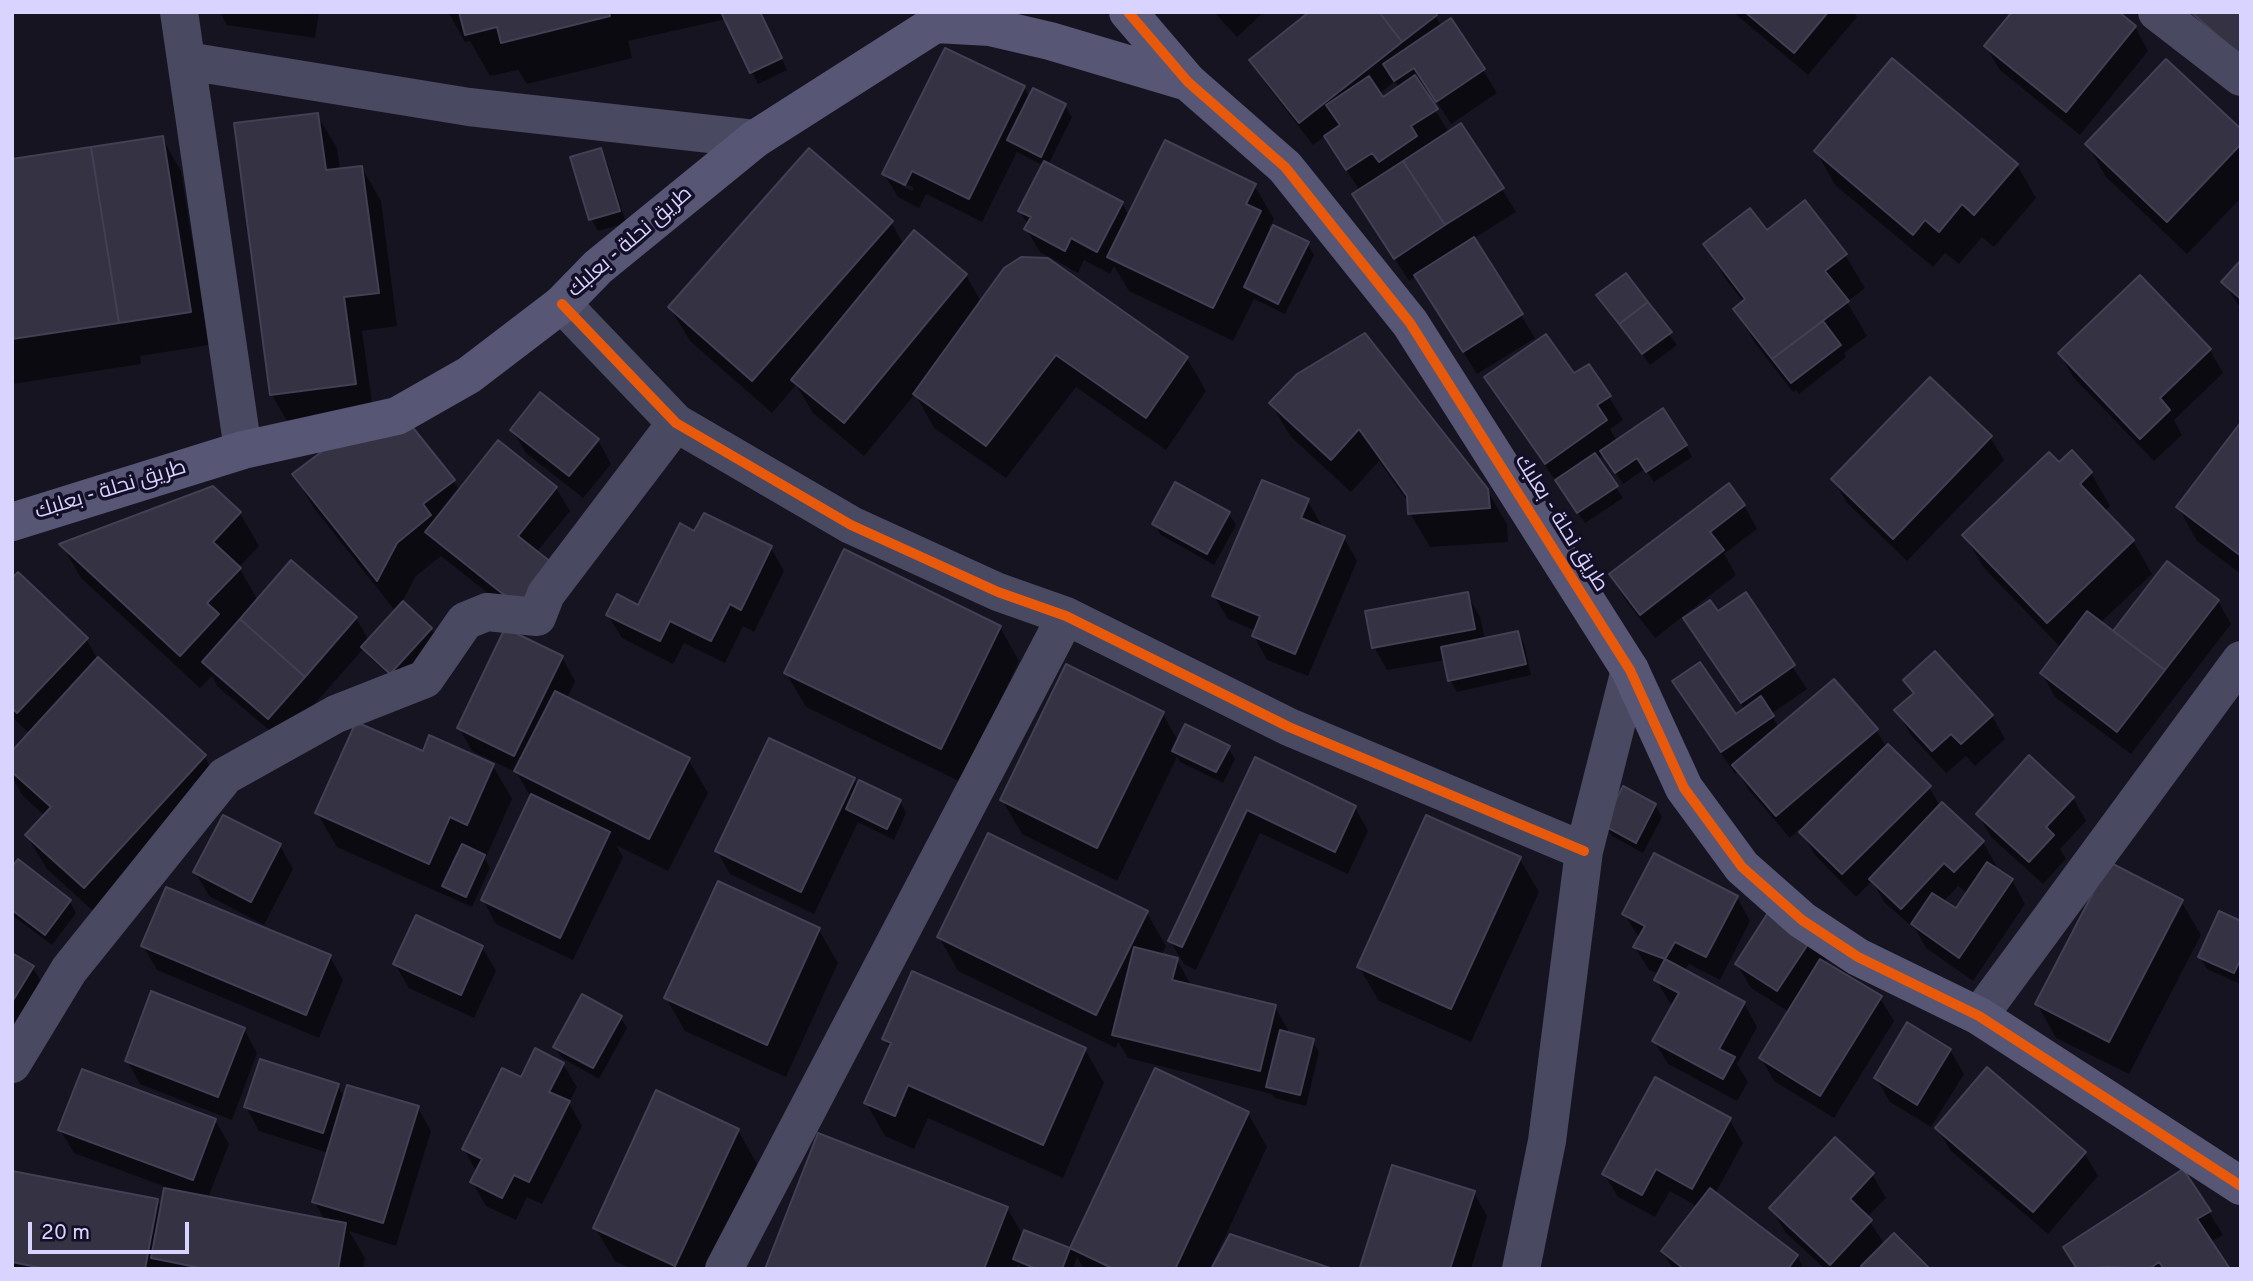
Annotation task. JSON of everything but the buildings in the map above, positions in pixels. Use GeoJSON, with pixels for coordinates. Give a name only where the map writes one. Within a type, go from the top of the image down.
{"type":"FeatureCollection","features":[{"type":"Feature","properties":{"kind":"street"},"geometry":{"type":"LineString","coordinates":[[179,12],[243,450]]}},
{"type":"Feature","properties":{"kind":"street","name":"طريق نحلة - بعلبك"},"geometry":{"type":"LineString","coordinates":[[1128,12],[1188,82],[1285,167],[1410,323],[1630,670],[1684,788],[1742,867],[1802,920],[1858,957],[1979,1016],[2241,1186]]}},
{"type":"Feature","properties":{"kind":"street"},"geometry":{"type":"LineString","coordinates":[[2157,12],[2241,77]]}},
{"type":"Feature","properties":{"kind":"street"},"geometry":{"type":"LineString","coordinates":[[945,18],[1050,41],[1188,82]]}},
{"type":"Feature","properties":{"kind":"street","name":"طريق نحلة - بعلبك"},"geometry":{"type":"LineString","coordinates":[[12,522],[243,450],[397,416],[469,375],[562,304],[598,267],[755,139],[945,18]]}},
{"type":"Feature","properties":{"kind":"street"},"geometry":{"type":"LineString","coordinates":[[187,61],[468,107],[755,139]]}},
{"type":"Feature","properties":{"kind":"street"},"geometry":{"type":"LineString","coordinates":[[562,304],[676,423],[851,525],[998,593],[1066,616],[1290,727],[1584,851]]}},
{"type":"Feature","properties":{"kind":"street"},"geometry":{"type":"LineString","coordinates":[[12,1064],[69,970],[225,776],[336,714],[425,679],[465,621],[487,612],[537,617],[546,594],[676,423]]}},
{"type":"Feature","properties":{"kind":"street"},"geometry":{"type":"LineString","coordinates":[[724,1269],[1066,616]]}},
{"type":"Feature","properties":{"kind":"street"},"geometry":{"type":"LineString","coordinates":[[1979,1016],[2241,660]]}},
{"type":"Feature","properties":{"kind":"street"},"geometry":{"type":"LineString","coordinates":[[1521,1269],[1547,1141],[1584,851],[1630,670]]}},
{"type":"Feature","properties":{"kind":"cycle path"},"geometry":{"type":"LineString","coordinates":[[1128,12],[1188,82],[1285,167],[1410,323],[1630,670],[1684,788],[1742,867],[1802,920],[1858,957],[1979,1016],[2241,1186]]}},
{"type":"Feature","properties":{"kind":"cycle path"},"geometry":{"type":"LineString","coordinates":[[562,304],[676,423],[851,525],[998,592],[1066,616],[1289,727],[1584,851]]}}]}
